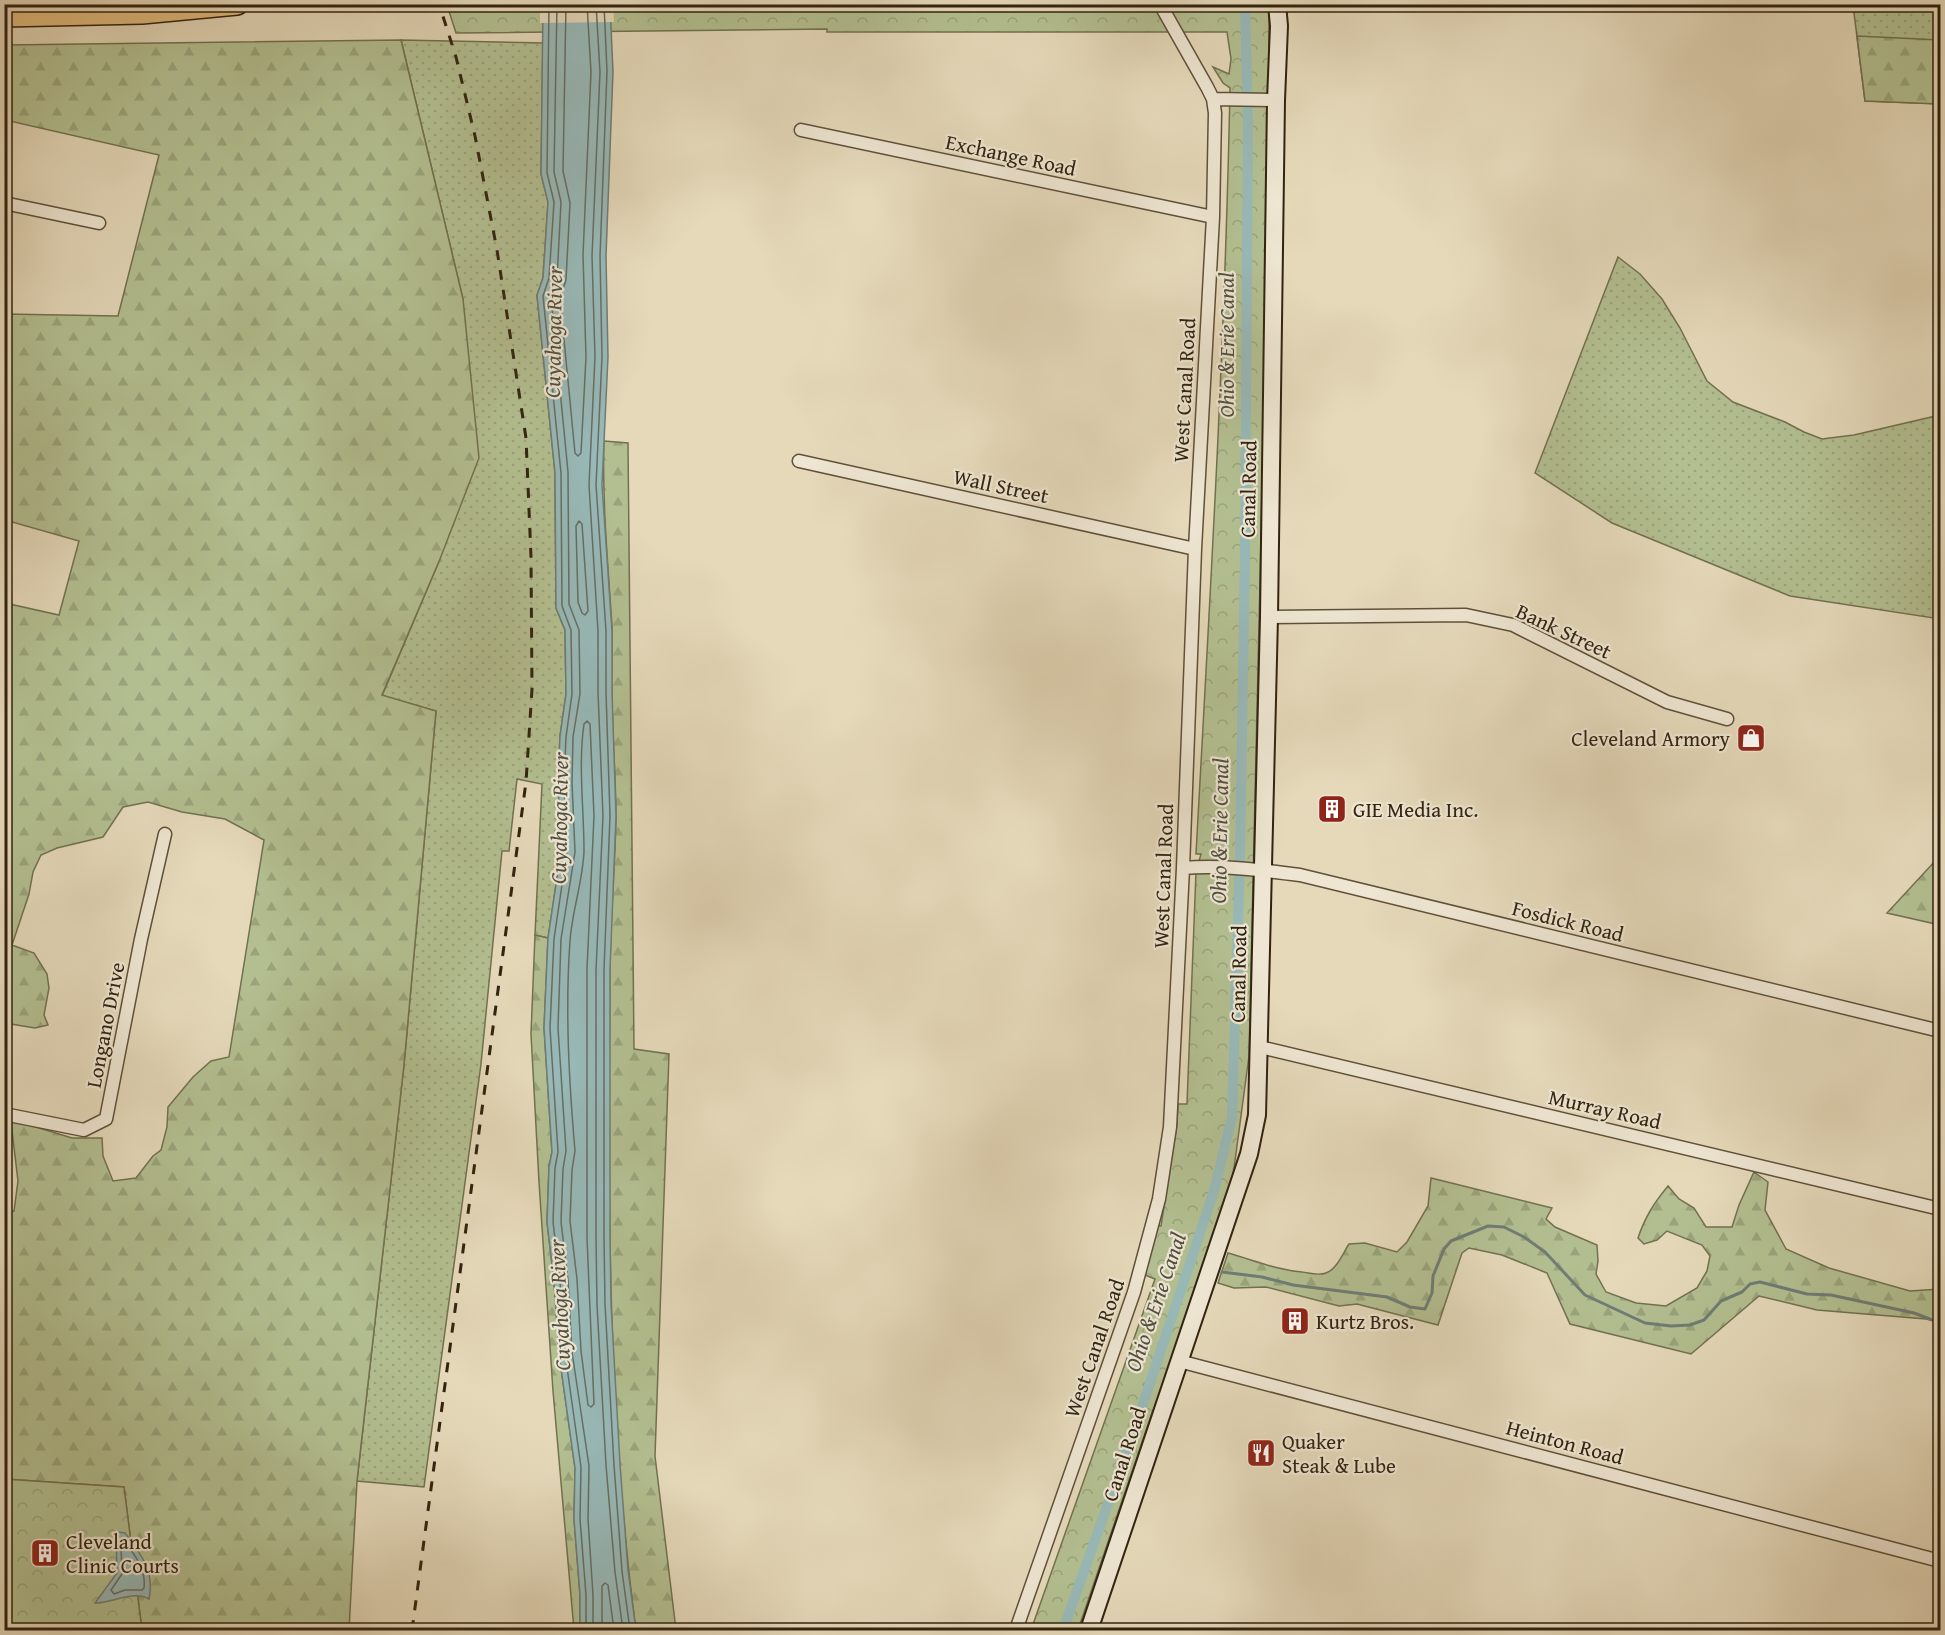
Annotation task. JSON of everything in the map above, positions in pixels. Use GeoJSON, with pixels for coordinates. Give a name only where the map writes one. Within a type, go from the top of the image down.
{"type":"FeatureCollection","features":[{"type":"Feature","properties":{"kind":"highway"},"geometry":{"type":"LineString","coordinates":[[4,16],[142,13],[237,4]]}},
{"type":"Feature","properties":{"kind":"main road","name":"Canal Road"},"geometry":{"type":"LineString","coordinates":[[1089,1630],[1249,1154],[1257,1115],[1260,1047],[1255,869],[1269,617],[1279,26],[1277,4]]}},
{"type":"Feature","properties":{"kind":"street","name":"West Canal Road"},"geometry":{"type":"LineString","coordinates":[[1016,1630],[1127,1313],[1155,1219],[1170,1127],[1195,549],[1213,217],[1215,124],[1213,99],[1160,4]]}},
{"type":"Feature","properties":{"kind":"street"},"geometry":{"type":"LineString","coordinates":[[1213,99],[1276,100]]}},
{"type":"Feature","properties":{"kind":"street","name":"Exchange Road"},"geometry":{"type":"LineString","coordinates":[[801,130],[1213,217]]}},
{"type":"Feature","properties":{"kind":"street"},"geometry":{"type":"LineString","coordinates":[[4,203],[99,223]]}},
{"type":"Feature","properties":{"kind":"street","name":"Wall Street"},"geometry":{"type":"LineString","coordinates":[[799,461],[1195,549]]}},
{"type":"Feature","properties":{"kind":"street","name":"Bank Street"},"geometry":{"type":"LineString","coordinates":[[1269,617],[1466,615],[1513,625],[1667,702],[1727,719]]}},
{"type":"Feature","properties":{"kind":"street","name":"Longano Drive"},"geometry":{"type":"LineString","coordinates":[[4,1114],[84,1130],[106,1119],[141,939],[165,834]]}},
{"type":"Feature","properties":{"kind":"street","name":"Fosdick Road"},"geometry":{"type":"LineString","coordinates":[[1183,868],[1255,869],[1300,875],[1941,1031]]}},
{"type":"Feature","properties":{"kind":"street","name":"Murray Road"},"geometry":{"type":"LineString","coordinates":[[1260,1047],[1941,1209]]}},
{"type":"Feature","properties":{"kind":"street","name":"Heinton Road"},"geometry":{"type":"LineString","coordinates":[[1179,1361],[1941,1561]]}},
{"type":"Feature","properties":{"kind":"green space"},"geometry":{"type":"Polygon","coordinates":[[[447,5],[1269,5],[1268,235],[1249,1056],[1230,1198],[1151,1416],[1078,1630],[1031,1630],[1155,1279],[1140,1273],[1155,1225],[1161,1226],[1178,1104],[1187,1104],[1196,872],[1201,854],[1196,854],[1228,184],[1230,88],[1223,83],[1213,67],[1229,74],[1231,59],[1227,32],[827,32],[827,29],[456,33],[447,5]]]}},
{"type":"Feature","properties":{"kind":"green space"},"geometry":{"type":"Polygon","coordinates":[[[1853,5],[1940,5],[1940,104],[1865,101],[1853,5]]]}},
{"type":"Feature","properties":{"kind":"green space"},"geometry":{"type":"Polygon","coordinates":[[[1857,36],[1940,40],[1940,104],[1865,101],[1857,36]]]}},
{"type":"Feature","properties":{"kind":"green space"},"geometry":{"type":"Polygon","coordinates":[[[401,40],[543,43],[541,174],[548,202],[543,278],[537,295],[555,473],[556,608],[565,630],[566,694],[560,736],[558,783],[561,851],[548,938],[535,935],[542,784],[517,779],[509,851],[502,851],[481,1064],[424,1487],[357,1481],[404,1065],[436,711],[382,696],[440,559],[463,299],[401,40]]]}},
{"type":"Feature","properties":{"kind":"green space"},"geometry":{"type":"Polygon","coordinates":[[[401,40],[463,299],[479,458],[440,559],[382,695],[436,711],[404,1065],[357,1481],[349,1630],[142,1630],[124,1487],[5,1479],[4,1213],[14,1211],[18,1181],[11,1122],[26,1124],[72,1138],[102,1138],[103,1156],[113,1181],[136,1178],[153,1156],[161,1150],[167,1127],[168,1107],[193,1077],[211,1061],[229,1057],[264,840],[225,819],[182,812],[148,802],[123,807],[103,837],[57,848],[41,855],[33,872],[29,894],[12,945],[34,953],[47,974],[49,988],[44,1015],[48,1025],[35,1028],[5,1023],[5,603],[59,615],[79,541],[5,520],[5,314],[118,316],[159,155],[5,120],[5,45],[401,40]]]}},
{"type":"Feature","properties":{"kind":"green space"},"geometry":{"type":"Polygon","coordinates":[[[1618,257],[1640,274],[1662,299],[1680,328],[1707,381],[1733,402],[1822,439],[1854,435],[1940,415],[1940,619],[1790,596],[1612,523],[1535,473],[1618,257]]]}},
{"type":"Feature","properties":{"kind":"green space"},"geometry":{"type":"Polygon","coordinates":[[[604,441],[628,443],[634,1049],[669,1054],[655,1456],[676,1630],[636,1630],[619,1467],[611,1302],[609,1138],[610,954],[616,802],[612,708],[612,626],[605,510],[604,441]]]}},
{"type":"Feature","properties":{"kind":"green space"},"geometry":{"type":"Polygon","coordinates":[[[1940,753],[1940,861],[1936,860],[1940,753]]]}},
{"type":"Feature","properties":{"kind":"green space"},"geometry":{"type":"Polygon","coordinates":[[[1936,860],[1940,861],[1940,925],[1887,913],[1936,860]]]}},
{"type":"Feature","properties":{"kind":"green space"},"geometry":{"type":"Polygon","coordinates":[[[535,935],[548,938],[544,1028],[552,1152],[549,1167],[547,1222],[559,1354],[575,1468],[574,1519],[580,1595],[580,1630],[574,1630],[553,1391],[539,1182],[531,1034],[535,935]]]}},
{"type":"Feature","properties":{"kind":"green space"},"geometry":{"type":"Polygon","coordinates":[[[1754,1172],[1768,1182],[1765,1210],[1786,1249],[1829,1268],[1910,1291],[1940,1289],[1940,1322],[1817,1310],[1759,1296],[1691,1354],[1570,1324],[1547,1273],[1502,1255],[1469,1248],[1462,1253],[1438,1325],[1357,1304],[1339,1306],[1266,1287],[1234,1288],[1218,1283],[1228,1253],[1283,1269],[1320,1274],[1333,1268],[1349,1244],[1365,1243],[1397,1252],[1407,1242],[1428,1206],[1431,1178],[1552,1208],[1546,1219],[1555,1227],[1597,1245],[1596,1274],[1606,1292],[1636,1303],[1666,1306],[1697,1288],[1707,1271],[1710,1256],[1702,1245],[1667,1231],[1657,1240],[1644,1244],[1638,1238],[1654,1204],[1668,1186],[1679,1199],[1694,1208],[1706,1227],[1732,1227],[1754,1172]]]}},
{"type":"Feature","properties":{"kind":"green space"},"geometry":{"type":"Polygon","coordinates":[[[4,1479],[124,1487],[142,1630],[5,1630],[4,1479]]]}},
{"type":"Feature","properties":{"kind":"water","name":"Cuyahoga River"},"geometry":{"type":"Polygon","coordinates":[[[543,5],[610,5],[613,71],[606,256],[608,357],[602,485],[612,631],[616,816],[610,970],[611,1304],[628,1570],[636,1630],[580,1630],[580,1595],[574,1519],[575,1468],[559,1354],[547,1222],[549,1167],[552,1152],[544,1028],[548,938],[561,851],[558,783],[560,736],[566,694],[565,630],[556,608],[555,473],[537,295],[543,278],[548,202],[541,174],[543,5]]]}},
{"type":"Feature","properties":{"kind":"water"},"geometry":{"type":"Polygon","coordinates":[[[118,1532],[125,1533],[145,1564],[150,1580],[149,1599],[129,1596],[95,1603],[117,1573],[116,1536],[118,1532]]]}},
{"type":"Feature","properties":{"kind":"pier"},"geometry":{"type":"Polygon","coordinates":[[[540,4],[613,4],[614,22],[540,23],[540,4]]]}},
{"type":"Feature","properties":{"kind":"waterway","name":"Ohio & Erie Canal"},"geometry":{"type":"LineString","coordinates":[[1063,1630],[1134,1431],[1214,1191],[1232,1117],[1240,855],[1245,554],[1248,125],[1245,4]]}},
{"type":"Feature","properties":{"kind":"waterway"},"geometry":{"type":"LineString","coordinates":[[1222,1272],[1262,1277],[1293,1285],[1387,1297],[1410,1307],[1425,1309],[1432,1293],[1433,1276],[1444,1249],[1451,1241],[1488,1226],[1504,1227],[1524,1237],[1545,1252],[1585,1295],[1645,1323],[1671,1326],[1690,1325],[1704,1320],[1721,1301],[1742,1292],[1750,1284],[1760,1282],[1807,1294],[1831,1295],[1914,1313],[1940,1323]]}},
{"type":"Feature","properties":{"kind":"railway"},"geometry":{"type":"LineString","coordinates":[[412,1630],[526,782],[532,689],[531,557],[526,438],[497,250],[475,136],[456,57],[439,4]]}},
{"type":"Feature","properties":{"kind":"place","name":"Cleveland Armory"},"geometry":{"type":"Point","coordinates":[1751,738]}},
{"type":"Feature","properties":{"kind":"place","name":"GIE Media Inc."},"geometry":{"type":"Point","coordinates":[1332,809]}},
{"type":"Feature","properties":{"kind":"place","name":"Kurtz Bros."},"geometry":{"type":"Point","coordinates":[1295,1321]}},
{"type":"Feature","properties":{"kind":"place","name":"Quaker Steak & Lube"},"geometry":{"type":"Point","coordinates":[1261,1453]}},
{"type":"Feature","properties":{"kind":"place","name":"Cleveland Clinic Courts"},"geometry":{"type":"Point","coordinates":[45,1553]}}]}
